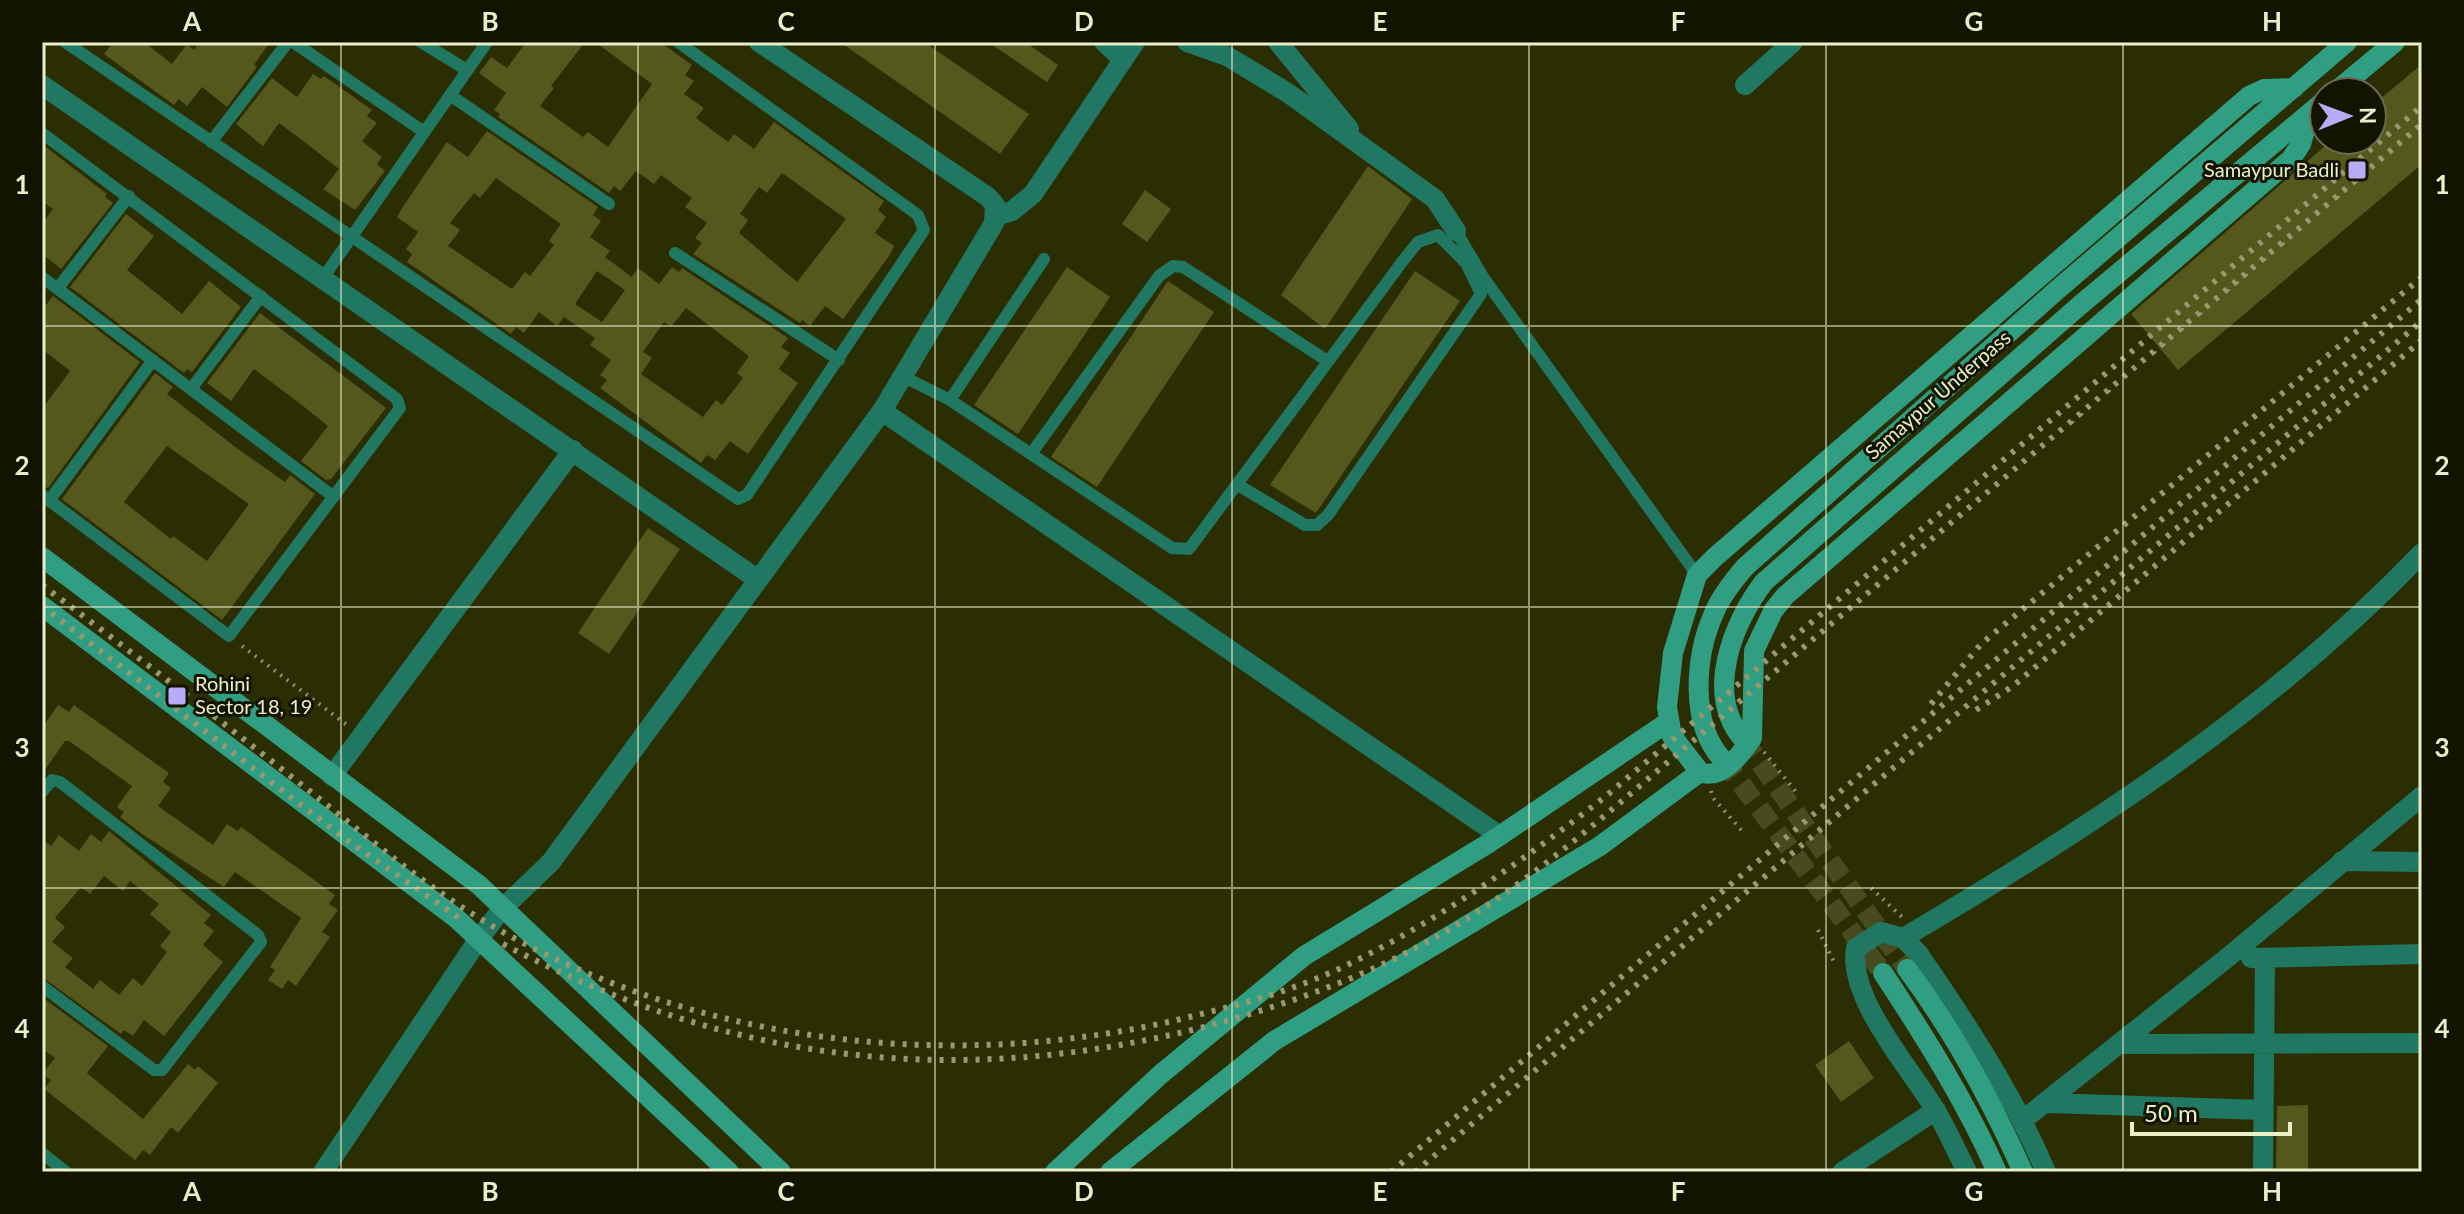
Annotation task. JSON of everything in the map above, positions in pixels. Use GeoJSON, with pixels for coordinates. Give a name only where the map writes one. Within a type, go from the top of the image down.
{"type":"FeatureCollection","features":[{"type":"Feature","properties":{"kind":"street"},"geometry":{"type":"LineString","coordinates":[[323,1172],[478,940],[502,909],[551,862],[882,411],[990,232],[996,216],[995,205],[988,197],[759,42]]}},
{"type":"Feature","properties":{"kind":"street"},"geometry":{"type":"LineString","coordinates":[[996,216],[1012,211],[1033,194],[1129,50],[1104,42]]}},
{"type":"Feature","properties":{"kind":"street"},"geometry":{"type":"LineString","coordinates":[[1187,42],[1227,56],[1254,71],[1435,199],[1456,231]]}},
{"type":"Feature","properties":{"kind":"street"},"geometry":{"type":"LineString","coordinates":[[1278,42],[1366,151]]}},
{"type":"Feature","properties":{"kind":"street"},"geometry":{"type":"LineString","coordinates":[[1745,85],[1793,42]]}},
{"type":"Feature","properties":{"kind":"street","name":"Samaypur Underpass"},"geometry":{"type":"LineString","coordinates":[[1723,760],[1707,738],[1702,720],[1703,653],[1712,615],[1745,567],[2045,301],[2347,42]]}},
{"type":"Feature","properties":{"kind":"street"},"geometry":{"type":"LineString","coordinates":[[2354,76],[2395,42]]}},
{"type":"Feature","properties":{"kind":"street"},"geometry":{"type":"LineString","coordinates":[[42,85],[757,579]]}},
{"type":"Feature","properties":{"kind":"street"},"geometry":{"type":"LineString","coordinates":[[2294,88],[2264,89],[2249,96],[1697,575],[1673,653],[1668,722],[1672,736],[1700,772],[1707,775],[1722,772],[1752,738],[1754,651],[1773,611],[1785,596],[2291,159],[2308,128]]}},
{"type":"Feature","properties":{"kind":"street","name":"Samaypur Underpass"},"geometry":{"type":"LineString","coordinates":[[1743,739],[1729,715],[1728,651],[1744,608],[1764,582],[2079,306],[2308,115]]}},
{"type":"Feature","properties":{"kind":"street"},"geometry":{"type":"LineString","coordinates":[[882,411],[1500,836]]}},
{"type":"Feature","properties":{"kind":"street"},"geometry":{"type":"LineString","coordinates":[[332,776],[573,450]]}},
{"type":"Feature","properties":{"kind":"street"},"geometry":{"type":"LineString","coordinates":[[1903,938],[2098,818],[2185,759],[2237,720],[2381,595],[2422,553]]}},
{"type":"Feature","properties":{"kind":"street"},"geometry":{"type":"LineString","coordinates":[[42,557],[479,885],[781,1172]]}},
{"type":"Feature","properties":{"kind":"street"},"geometry":{"type":"LineString","coordinates":[[42,606],[456,918],[729,1172]]}},
{"type":"Feature","properties":{"kind":"street"},"geometry":{"type":"LineString","coordinates":[[1055,1172],[1161,1074],[1304,956],[1500,836],[1668,722]]}},
{"type":"Feature","properties":{"kind":"street"},"geometry":{"type":"LineString","coordinates":[[1110,1172],[1274,1041],[1600,846],[1700,772]]}},
{"type":"Feature","properties":{"kind":"street"},"geometry":{"type":"LineString","coordinates":[[2023,1120],[2227,958],[2422,796]]}},
{"type":"Feature","properties":{"kind":"street"},"geometry":{"type":"LineString","coordinates":[[2342,861],[2422,862]]}},
{"type":"Feature","properties":{"kind":"street"},"geometry":{"type":"LineString","coordinates":[[1967,1172],[1936,1110],[1884,1032],[1853,962],[1856,948],[1870,936],[1888,931],[1903,938],[1918,953],[1946,993],[2023,1120],[2046,1172]]}},
{"type":"Feature","properties":{"kind":"street"},"geometry":{"type":"LineString","coordinates":[[2227,958],[2422,954]]}},
{"type":"Feature","properties":{"kind":"street"},"geometry":{"type":"LineString","coordinates":[[2263,1172],[2265,958]]}},
{"type":"Feature","properties":{"kind":"street"},"geometry":{"type":"LineString","coordinates":[[1907,969],[1944,1019],[2003,1126],[2023,1172]]}},
{"type":"Feature","properties":{"kind":"street"},"geometry":{"type":"LineString","coordinates":[[1883,973],[1926,1039],[1997,1172]]}},
{"type":"Feature","properties":{"kind":"street"},"geometry":{"type":"LineString","coordinates":[[2119,1044],[2422,1043]]}},
{"type":"Feature","properties":{"kind":"street"},"geometry":{"type":"LineString","coordinates":[[2048,1103],[2263,1110]]}},
{"type":"Feature","properties":{"kind":"street"},"geometry":{"type":"LineString","coordinates":[[1842,1172],[1936,1110]]}},
{"type":"Feature","properties":{"kind":"lane"},"geometry":{"type":"LineString","coordinates":[[65,42],[738,499],[747,495],[922,238],[923,221],[678,42]]}},
{"type":"Feature","properties":{"kind":"lane"},"geometry":{"type":"LineString","coordinates":[[211,142],[290,42],[424,132]]}},
{"type":"Feature","properties":{"kind":"lane"},"geometry":{"type":"LineString","coordinates":[[421,42],[467,70]]}},
{"type":"Feature","properties":{"kind":"lane"},"geometry":{"type":"LineString","coordinates":[[323,278],[487,42]]}},
{"type":"Feature","properties":{"kind":"lane"},"geometry":{"type":"LineString","coordinates":[[450,95],[609,204]]}},
{"type":"Feature","properties":{"kind":"lane"},"geometry":{"type":"LineString","coordinates":[[42,133],[399,403],[398,412],[229,636],[46,498],[153,360]]}},
{"type":"Feature","properties":{"kind":"lane"},"geometry":{"type":"LineString","coordinates":[[58,288],[129,196]]}},
{"type":"Feature","properties":{"kind":"lane"},"geometry":{"type":"LineString","coordinates":[[1456,231],[1483,277],[1697,575]]}},
{"type":"Feature","properties":{"kind":"lane"},"geometry":{"type":"LineString","coordinates":[[904,377],[950,400],[1179,551],[1197,543],[1326,360],[1411,250],[1429,236],[1438,235],[1466,263],[1481,294],[1323,521],[1305,525],[1238,485]]}},
{"type":"Feature","properties":{"kind":"lane"},"geometry":{"type":"LineString","coordinates":[[675,253],[839,360]]}},
{"type":"Feature","properties":{"kind":"lane"},"geometry":{"type":"LineString","coordinates":[[950,400],[1044,259]]}},
{"type":"Feature","properties":{"kind":"lane"},"geometry":{"type":"LineString","coordinates":[[1031,454],[1159,276],[1173,266],[1183,267],[1326,360]]}},
{"type":"Feature","properties":{"kind":"lane"},"geometry":{"type":"LineString","coordinates":[[42,277],[334,497]]}},
{"type":"Feature","properties":{"kind":"lane"},"geometry":{"type":"LineString","coordinates":[[191,389],[261,296]]}},
{"type":"Feature","properties":{"kind":"lane"},"geometry":{"type":"LineString","coordinates":[[42,792],[52,780],[60,782],[258,935],[261,942],[162,1070],[154,1070],[42,986]]}},
{"type":"Feature","properties":{"kind":"lane"},"geometry":{"type":"LineString","coordinates":[[42,1153],[66,1172]]}},
{"type":"Feature","properties":{"kind":"path"},"geometry":{"type":"LineString","coordinates":[[229,636],[361,737]]}},
{"type":"Feature","properties":{"kind":"path"},"geometry":{"type":"LineString","coordinates":[[1764,752],[1796,792]]}},
{"type":"Feature","properties":{"kind":"path"},"geometry":{"type":"LineString","coordinates":[[1713,798],[1744,833]]}},
{"type":"Feature","properties":{"kind":"path"},"geometry":{"type":"LineString","coordinates":[[1871,888],[1902,915]]}},
{"type":"Feature","properties":{"kind":"path"},"geometry":{"type":"LineString","coordinates":[[1818,930],[1836,966]]}},
{"type":"Feature","properties":{"kind":"building"},"geometry":{"type":"Polygon","coordinates":[[[113,42],[144,42],[172,64],[187,44],[194,50],[199,42],[270,42],[254,65],[257,67],[227,107],[202,87],[187,106],[179,99],[174,105],[104,54],[113,42]]]}},
{"type":"Feature","properties":{"kind":"building"},"geometry":{"type":"Polygon","coordinates":[[[526,42],[585,42],[551,86],[554,88],[540,106],[583,137],[588,132],[608,147],[652,84],[595,42],[660,42],[692,65],[685,75],[694,81],[684,94],[704,108],[696,118],[728,142],[734,134],[754,149],[774,122],[884,201],[878,210],[886,217],[875,233],[894,246],[843,319],[825,306],[810,326],[802,320],[800,323],[693,254],[702,243],[695,238],[707,223],[685,207],[692,198],[661,175],[654,184],[636,171],[620,191],[614,186],[609,193],[498,117],[500,114],[494,110],[506,93],[479,73],[491,57],[507,68],[526,42]],[[782,173],[767,193],[759,187],[740,214],[748,220],[739,233],[797,282],[846,219],[782,173]]]}},
{"type":"Feature","properties":{"kind":"building"},"geometry":{"type":"Polygon","coordinates":[[[840,42],[924,42],[1029,114],[1000,154],[840,42]]]}},
{"type":"Feature","properties":{"kind":"building"},"geometry":{"type":"Polygon","coordinates":[[[988,42],[1025,42],[1058,65],[1047,82],[988,42]]]}},
{"type":"Feature","properties":{"kind":"building"},"geometry":{"type":"Polygon","coordinates":[[[2422,64],[2422,164],[2178,370],[2131,314],[2314,156],[2388,156],[2388,93],[2422,64]]]}},
{"type":"Feature","properties":{"kind":"building"},"geometry":{"type":"Polygon","coordinates":[[[313,74],[321,79],[324,76],[372,110],[367,116],[377,123],[362,141],[382,157],[377,164],[385,171],[355,210],[323,189],[339,169],[279,123],[263,146],[236,124],[272,78],[297,97],[313,74]]]}},
{"type":"Feature","properties":{"kind":"building"},"geometry":{"type":"Polygon","coordinates":[[[487,131],[598,207],[593,215],[601,221],[590,237],[610,251],[605,257],[632,277],[638,268],[659,284],[672,267],[679,272],[682,268],[788,338],[781,347],[790,353],[779,369],[798,383],[748,454],[730,441],[715,460],[707,455],[701,463],[600,388],[607,380],[600,375],[611,360],[590,345],[595,338],[564,317],[557,326],[539,312],[524,333],[516,327],[511,334],[407,262],[412,254],[406,249],[418,232],[397,217],[447,142],[468,157],[487,131]],[[496,178],[480,198],[474,193],[450,223],[460,230],[448,246],[512,289],[525,272],[530,276],[554,245],[549,241],[561,224],[496,178]],[[597,271],[575,304],[602,322],[625,290],[597,271]],[[686,308],[671,327],[664,322],[643,352],[652,358],[641,374],[703,417],[716,400],[722,405],[743,378],[737,373],[749,356],[686,308]]]}},
{"type":"Feature","properties":{"kind":"building"},"geometry":{"type":"Polygon","coordinates":[[[42,144],[107,194],[105,197],[113,203],[61,269],[42,254],[42,224],[53,209],[42,201],[42,144]]]}},
{"type":"Feature","properties":{"kind":"building"},"geometry":{"type":"Polygon","coordinates":[[[1368,166],[1412,199],[1325,329],[1281,295],[1368,166]]]}},
{"type":"Feature","properties":{"kind":"building"},"geometry":{"type":"Polygon","coordinates":[[[1145,190],[1171,209],[1147,242],[1122,224],[1145,190]]]}},
{"type":"Feature","properties":{"kind":"building"},"geometry":{"type":"Polygon","coordinates":[[[126,214],[154,236],[127,270],[182,314],[209,281],[241,307],[192,372],[187,369],[184,373],[70,287],[126,214]]]}},
{"type":"Feature","properties":{"kind":"building"},"geometry":{"type":"Polygon","coordinates":[[[1067,267],[1110,297],[1018,434],[974,405],[1067,267]]]}},
{"type":"Feature","properties":{"kind":"building"},"geometry":{"type":"Polygon","coordinates":[[[1415,271],[1460,301],[1316,513],[1270,485],[1415,271]]]}},
{"type":"Feature","properties":{"kind":"building"},"geometry":{"type":"Polygon","coordinates":[[[1168,281],[1214,312],[1097,487],[1051,457],[1168,281]]]}},
{"type":"Feature","properties":{"kind":"building"},"geometry":{"type":"Polygon","coordinates":[[[53,296],[140,362],[48,488],[42,486],[42,409],[70,371],[42,349],[42,310],[53,296]]]}},
{"type":"Feature","properties":{"kind":"building"},"geometry":{"type":"Polygon","coordinates":[[[260,313],[386,408],[331,479],[326,480],[301,461],[328,426],[303,406],[254,369],[231,401],[207,383],[260,313]]]}},
{"type":"Feature","properties":{"kind":"building"},"geometry":{"type":"Polygon","coordinates":[[[155,373],[173,387],[167,394],[238,449],[285,482],[290,475],[315,494],[222,620],[62,499],[155,373]],[[167,446],[124,502],[171,539],[173,536],[207,561],[249,504],[167,446]]]}},
{"type":"Feature","properties":{"kind":"building"},"geometry":{"type":"Polygon","coordinates":[[[648,528],[680,549],[609,654],[578,633],[648,528]]]}},
{"type":"Feature","properties":{"kind":"building"},"geometry":{"type":"Polygon","coordinates":[[[58,705],[69,712],[74,705],[169,773],[163,782],[171,788],[158,806],[213,845],[227,824],[238,831],[241,827],[335,895],[329,904],[338,910],[322,932],[330,937],[296,986],[288,980],[282,989],[268,980],[275,970],[270,967],[301,918],[235,872],[224,887],[142,834],[120,817],[124,812],[117,807],[132,786],[69,741],[65,741],[42,774],[42,728],[58,705]]]}},
{"type":"Feature","properties":{"kind":"building"},"geometry":{"type":"Polygon","coordinates":[[[109,831],[211,915],[204,923],[214,931],[203,945],[223,962],[164,1036],[144,1020],[133,1036],[124,1030],[121,1034],[42,977],[42,839],[51,846],[59,835],[79,851],[91,834],[101,842],[109,831]],[[104,876],[90,894],[81,887],[55,918],[65,927],[52,942],[73,958],[65,967],[93,989],[100,980],[119,995],[133,978],[142,986],[167,952],[160,946],[171,932],[150,914],[159,904],[130,881],[123,891],[104,876]]]}},
{"type":"Feature","properties":{"kind":"building"},"geometry":{"type":"Polygon","coordinates":[[[42,997],[108,1046],[87,1073],[143,1119],[188,1064],[195,1070],[198,1066],[218,1083],[178,1133],[171,1127],[150,1155],[143,1150],[135,1160],[44,1089],[51,1080],[42,1074],[55,1058],[42,1048],[42,997]]]}},
{"type":"Feature","properties":{"kind":"building"},"geometry":{"type":"Polygon","coordinates":[[[1849,1041],[1874,1078],[1841,1102],[1815,1065],[1849,1041]]]}},
{"type":"Feature","properties":{"kind":"building"},"geometry":{"type":"Polygon","coordinates":[[[2308,1105],[2308,1172],[2276,1172],[2277,1106],[2308,1105]]]}},
{"type":"Feature","properties":{"kind":"tunnel"},"geometry":{"type":"LineString","coordinates":[[1743,739],[1907,969]]}},
{"type":"Feature","properties":{"kind":"tunnel"},"geometry":{"type":"LineString","coordinates":[[1723,760],[1883,973]]}},
{"type":"Feature","properties":{"kind":"railway"},"geometry":{"type":"LineString","coordinates":[[42,585],[419,877],[494,927],[576,968],[662,1001],[751,1024],[841,1039],[933,1045],[1025,1043],[1116,1032],[1242,1004],[1330,973],[1416,928],[1513,865],[1606,796],[2422,106]]}},
{"type":"Feature","properties":{"kind":"railway"},"geometry":{"type":"LineString","coordinates":[[503,944],[588,984],[673,1016],[759,1039],[845,1054],[933,1060],[1022,1057],[1112,1046],[1204,1027],[1344,981],[1443,933],[1499,897],[1571,844],[2422,124]]}},
{"type":"Feature","properties":{"kind":"railway"},"geometry":{"type":"LineString","coordinates":[[1931,704],[1981,644],[2422,277]]}},
{"type":"Feature","properties":{"kind":"railway"},"geometry":{"type":"LineString","coordinates":[[1391,1172],[2422,299]]}},
{"type":"Feature","properties":{"kind":"railway"},"geometry":{"type":"LineString","coordinates":[[1415,1172],[2422,321]]}},
{"type":"Feature","properties":{"kind":"railway"},"geometry":{"type":"LineString","coordinates":[[1976,710],[2013,686],[2422,340]]}},
{"type":"Feature","properties":{"kind":"railway"},"geometry":{"type":"LineString","coordinates":[[42,606],[348,841],[465,922]]}},
{"type":"Feature","properties":{"kind":"place","name":"Samaypur Badli"},"geometry":{"type":"Point","coordinates":[2357,170]}},
{"type":"Feature","properties":{"kind":"place","name":"Rohini Sector 18, 19"},"geometry":{"type":"Point","coordinates":[177,696]}}]}
